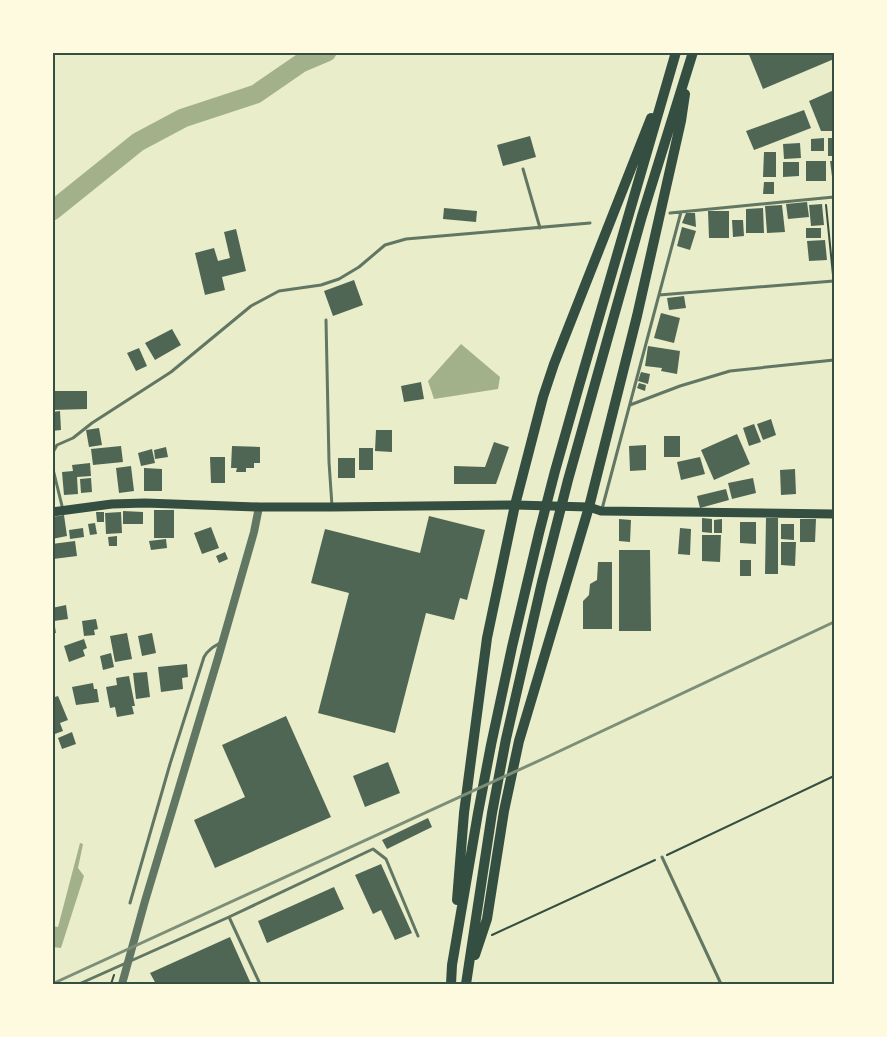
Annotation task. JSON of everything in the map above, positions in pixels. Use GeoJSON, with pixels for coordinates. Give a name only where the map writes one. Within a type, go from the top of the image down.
{"type":"FeatureCollection","features":[{"type":"Feature","properties":{"kind":"highway"},"geometry":{"type":"LineString","coordinates":[[452,965],[491,745],[539,533],[605,294],[676,53]]}},
{"type":"Feature","properties":{"kind":"highway"},"geometry":{"type":"LineString","coordinates":[[451,984],[464,813],[487,638],[514,505],[543,397],[554,364],[676,53]]}},
{"type":"Feature","properties":{"kind":"highway"},"geometry":{"type":"LineString","coordinates":[[467,982],[492,813],[506,739],[542,582],[568,480],[642,216],[692,54]]}},
{"type":"Feature","properties":{"kind":"highway"},"geometry":{"type":"LineString","coordinates":[[467,982],[487,919],[504,811],[519,741],[589,507],[639,307],[681,122],[692,54]]}},
{"type":"Feature","properties":{"kind":"main road"},"geometry":{"type":"LineString","coordinates":[[52,512],[112,504],[145,502],[259,507],[514,505],[589,507],[601,511],[834,514]]}},
{"type":"Feature","properties":{"kind":"street"},"geometry":{"type":"LineString","coordinates":[[122,984],[223,642],[254,532],[259,507]]}},
{"type":"Feature","properties":{"kind":"lane"},"geometry":{"type":"LineString","coordinates":[[523,169],[540,228]]}},
{"type":"Feature","properties":{"kind":"lane"},"geometry":{"type":"LineString","coordinates":[[670,213],[834,197]]}},
{"type":"Feature","properties":{"kind":"lane"},"geometry":{"type":"LineString","coordinates":[[601,511],[681,212]]}},
{"type":"Feature","properties":{"kind":"lane"},"geometry":{"type":"LineString","coordinates":[[52,454],[57,445],[73,438],[92,423],[171,372],[251,306],[280,291],[321,285],[339,279],[359,267],[384,245],[406,239],[590,223]]}},
{"type":"Feature","properties":{"kind":"lane"},"geometry":{"type":"LineString","coordinates":[[659,295],[834,281]]}},
{"type":"Feature","properties":{"kind":"lane"},"geometry":{"type":"LineString","coordinates":[[326,320],[329,462],[332,507]]}},
{"type":"Feature","properties":{"kind":"lane"},"geometry":{"type":"LineString","coordinates":[[629,405],[730,370],[834,360]]}},
{"type":"Feature","properties":{"kind":"lane"},"geometry":{"type":"LineString","coordinates":[[52,465],[63,511]]}},
{"type":"Feature","properties":{"kind":"lane"},"geometry":{"type":"LineString","coordinates":[[130,903],[204,657],[212,647],[223,642]]}},
{"type":"Feature","properties":{"kind":"lane"},"geometry":{"type":"LineString","coordinates":[[80,984],[229,917],[373,849],[386,859],[418,936]]}},
{"type":"Feature","properties":{"kind":"lane"},"geometry":{"type":"LineString","coordinates":[[662,857],[721,984]]}},
{"type":"Feature","properties":{"kind":"lane"},"geometry":{"type":"LineString","coordinates":[[229,917],[260,984]]}},
{"type":"Feature","properties":{"kind":"path"},"geometry":{"type":"LineString","coordinates":[[825,198],[834,281]]}},
{"type":"Feature","properties":{"kind":"path"},"geometry":{"type":"LineString","coordinates":[[111,984],[115,971]]}},
{"type":"Feature","properties":{"kind":"shaded area"},"geometry":{"type":"Polygon","coordinates":[[[461,344],[500,377],[498,389],[434,399],[428,381],[461,344]]]}},
{"type":"Feature","properties":{"kind":"shaded area"},"geometry":{"type":"Polygon","coordinates":[[[80,843],[83,844],[78,868],[84,876],[61,948],[53,947],[53,926],[58,927],[80,843]]]}},
{"type":"Feature","properties":{"kind":"building"},"geometry":{"type":"Polygon","coordinates":[[[748,52],[834,52],[834,59],[763,89],[748,52]]]}},
{"type":"Feature","properties":{"kind":"building"},"geometry":{"type":"Polygon","coordinates":[[[834,90],[834,131],[821,131],[809,101],[834,90]]]}},
{"type":"Feature","properties":{"kind":"building"},"geometry":{"type":"Polygon","coordinates":[[[804,110],[811,128],[754,150],[746,131],[804,110]]]}},
{"type":"Feature","properties":{"kind":"building"},"geometry":{"type":"Polygon","coordinates":[[[530,136],[536,157],[503,166],[497,145],[530,136]]]}},
{"type":"Feature","properties":{"kind":"building"},"geometry":{"type":"Polygon","coordinates":[[[824,138],[824,151],[811,151],[811,139],[824,138]]]}},
{"type":"Feature","properties":{"kind":"building"},"geometry":{"type":"Polygon","coordinates":[[[828,138],[834,138],[834,156],[828,156],[828,138]]]}},
{"type":"Feature","properties":{"kind":"building"},"geometry":{"type":"Polygon","coordinates":[[[800,143],[801,158],[784,159],[783,144],[800,143]]]}},
{"type":"Feature","properties":{"kind":"building"},"geometry":{"type":"Polygon","coordinates":[[[764,152],[776,152],[776,177],[763,177],[764,152]]]}},
{"type":"Feature","properties":{"kind":"building"},"geometry":{"type":"Polygon","coordinates":[[[806,161],[826,161],[826,181],[806,181],[806,161]]]}},
{"type":"Feature","properties":{"kind":"building"},"geometry":{"type":"Polygon","coordinates":[[[830,161],[834,161],[834,184],[833,184],[830,161]]]}},
{"type":"Feature","properties":{"kind":"building"},"geometry":{"type":"Polygon","coordinates":[[[783,162],[799,162],[799,176],[783,177],[783,162]]]}},
{"type":"Feature","properties":{"kind":"building"},"geometry":{"type":"Polygon","coordinates":[[[764,182],[774,182],[774,194],[763,194],[764,182]]]}},
{"type":"Feature","properties":{"kind":"building"},"geometry":{"type":"Polygon","coordinates":[[[807,202],[809,217],[788,219],[786,204],[807,202]]]}},
{"type":"Feature","properties":{"kind":"building"},"geometry":{"type":"Polygon","coordinates":[[[822,204],[824,225],[811,226],[809,205],[822,204]]]}},
{"type":"Feature","properties":{"kind":"building"},"geometry":{"type":"Polygon","coordinates":[[[782,205],[785,232],[767,233],[765,206],[782,205]]]}},
{"type":"Feature","properties":{"kind":"building"},"geometry":{"type":"Polygon","coordinates":[[[444,208],[477,211],[476,222],[443,219],[444,208]]]}},
{"type":"Feature","properties":{"kind":"building"},"geometry":{"type":"Polygon","coordinates":[[[763,208],[764,233],[746,233],[746,209],[763,208]]]}},
{"type":"Feature","properties":{"kind":"building"},"geometry":{"type":"Polygon","coordinates":[[[708,211],[729,211],[729,238],[709,238],[708,211]]]}},
{"type":"Feature","properties":{"kind":"building"},"geometry":{"type":"Polygon","coordinates":[[[686,213],[695,213],[696,227],[682,223],[686,213]]]}},
{"type":"Feature","properties":{"kind":"building"},"geometry":{"type":"Polygon","coordinates":[[[732,220],[743,220],[744,236],[733,237],[732,220]]]}},
{"type":"Feature","properties":{"kind":"building"},"geometry":{"type":"Polygon","coordinates":[[[682,227],[696,231],[690,250],[677,246],[682,227]]]}},
{"type":"Feature","properties":{"kind":"building"},"geometry":{"type":"Polygon","coordinates":[[[806,228],[821,228],[821,238],[806,238],[806,228]]]}},
{"type":"Feature","properties":{"kind":"building"},"geometry":{"type":"Polygon","coordinates":[[[236,229],[246,271],[222,277],[225,290],[205,295],[195,253],[214,248],[218,261],[230,258],[224,232],[236,229]]]}},
{"type":"Feature","properties":{"kind":"building"},"geometry":{"type":"Polygon","coordinates":[[[825,240],[827,260],[809,261],[807,241],[825,240]]]}},
{"type":"Feature","properties":{"kind":"building"},"geometry":{"type":"Polygon","coordinates":[[[354,280],[363,305],[333,316],[324,291],[354,280]]]}},
{"type":"Feature","properties":{"kind":"building"},"geometry":{"type":"Polygon","coordinates":[[[684,296],[686,308],[669,310],[667,298],[684,296]]]}},
{"type":"Feature","properties":{"kind":"building"},"geometry":{"type":"Polygon","coordinates":[[[661,313],[680,318],[674,343],[654,338],[661,313]]]}},
{"type":"Feature","properties":{"kind":"building"},"geometry":{"type":"Polygon","coordinates":[[[172,329],[181,345],[155,360],[145,343],[172,329]]]}},
{"type":"Feature","properties":{"kind":"building"},"geometry":{"type":"Polygon","coordinates":[[[648,346],[680,351],[677,374],[661,371],[662,368],[645,366],[648,346]]]}},
{"type":"Feature","properties":{"kind":"building"},"geometry":{"type":"Polygon","coordinates":[[[139,348],[147,366],[136,371],[127,353],[139,348]]]}},
{"type":"Feature","properties":{"kind":"building"},"geometry":{"type":"Polygon","coordinates":[[[641,372],[650,374],[648,384],[638,381],[641,372]]]}},
{"type":"Feature","properties":{"kind":"building"},"geometry":{"type":"Polygon","coordinates":[[[421,382],[424,399],[404,402],[401,386],[421,382]]]}},
{"type":"Feature","properties":{"kind":"building"},"geometry":{"type":"Polygon","coordinates":[[[639,383],[646,385],[645,391],[637,388],[639,383]]]}},
{"type":"Feature","properties":{"kind":"building"},"geometry":{"type":"Polygon","coordinates":[[[52,391],[87,391],[87,409],[52,410],[52,391]]]}},
{"type":"Feature","properties":{"kind":"building"},"geometry":{"type":"Polygon","coordinates":[[[60,411],[61,430],[52,431],[52,412],[60,411]]]}},
{"type":"Feature","properties":{"kind":"building"},"geometry":{"type":"Polygon","coordinates":[[[771,419],[776,435],[763,440],[757,424],[771,419]]]}},
{"type":"Feature","properties":{"kind":"building"},"geometry":{"type":"Polygon","coordinates":[[[754,424],[761,442],[749,446],[743,428],[754,424]]]}},
{"type":"Feature","properties":{"kind":"building"},"geometry":{"type":"Polygon","coordinates":[[[99,428],[102,445],[89,447],[86,430],[99,428]]]}},
{"type":"Feature","properties":{"kind":"building"},"geometry":{"type":"Polygon","coordinates":[[[376,430],[392,430],[392,452],[375,451],[376,430]]]}},
{"type":"Feature","properties":{"kind":"building"},"geometry":{"type":"Polygon","coordinates":[[[737,434],[750,464],[714,480],[701,450],[737,434]]]}},
{"type":"Feature","properties":{"kind":"building"},"geometry":{"type":"Polygon","coordinates":[[[664,436],[680,436],[680,457],[664,457],[664,436]]]}},
{"type":"Feature","properties":{"kind":"building"},"geometry":{"type":"Polygon","coordinates":[[[494,442],[509,447],[496,484],[454,484],[454,466],[485,467],[494,442]]]}},
{"type":"Feature","properties":{"kind":"building"},"geometry":{"type":"Polygon","coordinates":[[[646,445],[646,470],[630,471],[629,446],[646,445]]]}},
{"type":"Feature","properties":{"kind":"building"},"geometry":{"type":"Polygon","coordinates":[[[121,446],[123,462],[93,465],[91,449],[121,446]]]}},
{"type":"Feature","properties":{"kind":"building"},"geometry":{"type":"Polygon","coordinates":[[[232,446],[260,447],[260,463],[254,463],[254,468],[246,468],[246,472],[236,472],[237,468],[231,468],[232,446]]]}},
{"type":"Feature","properties":{"kind":"building"},"geometry":{"type":"Polygon","coordinates":[[[166,447],[168,457],[155,459],[154,450],[166,447]]]}},
{"type":"Feature","properties":{"kind":"building"},"geometry":{"type":"Polygon","coordinates":[[[359,448],[373,448],[373,470],[359,470],[359,448]]]}},
{"type":"Feature","properties":{"kind":"building"},"geometry":{"type":"Polygon","coordinates":[[[152,449],[155,463],[141,466],[138,453],[152,449]]]}},
{"type":"Feature","properties":{"kind":"building"},"geometry":{"type":"Polygon","coordinates":[[[210,457],[225,457],[225,483],[211,483],[210,457]]]}},
{"type":"Feature","properties":{"kind":"building"},"geometry":{"type":"Polygon","coordinates":[[[700,457],[705,474],[681,480],[677,462],[700,457]]]}},
{"type":"Feature","properties":{"kind":"building"},"geometry":{"type":"Polygon","coordinates":[[[338,458],[355,458],[355,478],[338,478],[338,458]]]}},
{"type":"Feature","properties":{"kind":"building"},"geometry":{"type":"Polygon","coordinates":[[[90,463],[91,476],[77,477],[78,494],[64,495],[62,472],[73,471],[72,465],[90,463]]]}},
{"type":"Feature","properties":{"kind":"building"},"geometry":{"type":"Polygon","coordinates":[[[131,466],[134,491],[119,493],[116,468],[131,466]]]}},
{"type":"Feature","properties":{"kind":"building"},"geometry":{"type":"Polygon","coordinates":[[[144,468],[162,469],[162,491],[144,491],[144,468]]]}},
{"type":"Feature","properties":{"kind":"building"},"geometry":{"type":"Polygon","coordinates":[[[795,469],[796,494],[781,495],[780,470],[795,469]]]}},
{"type":"Feature","properties":{"kind":"building"},"geometry":{"type":"Polygon","coordinates":[[[91,478],[92,492],[81,493],[80,479],[91,478]]]}},
{"type":"Feature","properties":{"kind":"building"},"geometry":{"type":"Polygon","coordinates":[[[753,478],[756,493],[732,499],[728,483],[753,478]]]}},
{"type":"Feature","properties":{"kind":"building"},"geometry":{"type":"Polygon","coordinates":[[[726,489],[729,500],[700,508],[697,496],[726,489]]]}},
{"type":"Feature","properties":{"kind":"building"},"geometry":{"type":"Polygon","coordinates":[[[154,510],[174,510],[174,538],[154,538],[154,510]]]}},
{"type":"Feature","properties":{"kind":"building"},"geometry":{"type":"Polygon","coordinates":[[[123,511],[143,512],[143,524],[123,524],[123,511]]]}},
{"type":"Feature","properties":{"kind":"building"},"geometry":{"type":"Polygon","coordinates":[[[96,512],[104,512],[104,522],[97,522],[96,512]]]}},
{"type":"Feature","properties":{"kind":"building"},"geometry":{"type":"Polygon","coordinates":[[[121,512],[122,533],[106,534],[105,513],[121,512]]]}},
{"type":"Feature","properties":{"kind":"building"},"geometry":{"type":"Polygon","coordinates":[[[64,515],[67,536],[52,539],[52,517],[64,515]]]}},
{"type":"Feature","properties":{"kind":"building"},"geometry":{"type":"Polygon","coordinates":[[[429,516],[485,530],[467,600],[460,598],[454,620],[426,613],[395,733],[318,713],[349,593],[311,583],[325,529],[420,553],[429,516]]]}},
{"type":"Feature","properties":{"kind":"building"},"geometry":{"type":"Polygon","coordinates":[[[702,518],[712,519],[712,533],[702,532],[702,518]]]}},
{"type":"Feature","properties":{"kind":"building"},"geometry":{"type":"Polygon","coordinates":[[[766,518],[778,518],[778,574],[765,574],[766,518]]]}},
{"type":"Feature","properties":{"kind":"building"},"geometry":{"type":"Polygon","coordinates":[[[619,519],[631,520],[630,542],[619,541],[619,519]]]}},
{"type":"Feature","properties":{"kind":"building"},"geometry":{"type":"Polygon","coordinates":[[[722,519],[722,533],[714,533],[714,520],[722,519]]]}},
{"type":"Feature","properties":{"kind":"building"},"geometry":{"type":"Polygon","coordinates":[[[800,519],[816,519],[815,542],[800,542],[800,519]]]}},
{"type":"Feature","properties":{"kind":"building"},"geometry":{"type":"Polygon","coordinates":[[[740,522],[756,522],[756,544],[740,543],[740,522]]]}},
{"type":"Feature","properties":{"kind":"building"},"geometry":{"type":"Polygon","coordinates":[[[95,523],[97,534],[90,535],[88,524],[95,523]]]}},
{"type":"Feature","properties":{"kind":"building"},"geometry":{"type":"Polygon","coordinates":[[[781,524],[794,524],[794,540],[781,539],[781,524]]]}},
{"type":"Feature","properties":{"kind":"building"},"geometry":{"type":"Polygon","coordinates":[[[211,527],[219,548],[202,554],[194,533],[211,527]]]}},
{"type":"Feature","properties":{"kind":"building"},"geometry":{"type":"Polygon","coordinates":[[[83,528],[84,537],[70,539],[69,530],[83,528]]]}},
{"type":"Feature","properties":{"kind":"building"},"geometry":{"type":"Polygon","coordinates":[[[680,528],[691,529],[690,555],[678,554],[680,528]]]}},
{"type":"Feature","properties":{"kind":"building"},"geometry":{"type":"Polygon","coordinates":[[[702,535],[721,535],[720,562],[702,561],[702,535]]]}},
{"type":"Feature","properties":{"kind":"building"},"geometry":{"type":"Polygon","coordinates":[[[117,536],[117,546],[109,546],[108,537],[117,536]]]}},
{"type":"Feature","properties":{"kind":"building"},"geometry":{"type":"Polygon","coordinates":[[[166,539],[167,548],[151,550],[149,541],[166,539]]]}},
{"type":"Feature","properties":{"kind":"building"},"geometry":{"type":"Polygon","coordinates":[[[75,541],[77,556],[53,559],[52,544],[75,541]]]}},
{"type":"Feature","properties":{"kind":"building"},"geometry":{"type":"Polygon","coordinates":[[[781,542],[796,542],[795,566],[781,565],[781,542]]]}},
{"type":"Feature","properties":{"kind":"building"},"geometry":{"type":"Polygon","coordinates":[[[619,550],[650,550],[651,631],[619,631],[619,550]]]}},
{"type":"Feature","properties":{"kind":"building"},"geometry":{"type":"Polygon","coordinates":[[[225,552],[228,559],[219,563],[216,556],[225,552]]]}},
{"type":"Feature","properties":{"kind":"building"},"geometry":{"type":"Polygon","coordinates":[[[740,560],[751,560],[751,576],[740,576],[740,560]]]}},
{"type":"Feature","properties":{"kind":"building"},"geometry":{"type":"Polygon","coordinates":[[[598,562],[612,562],[612,629],[583,629],[583,601],[589,595],[590,584],[597,580],[598,562]]]}},
{"type":"Feature","properties":{"kind":"building"},"geometry":{"type":"Polygon","coordinates":[[[66,605],[68,619],[54,621],[56,633],[52,633],[52,608],[66,605]]]}},
{"type":"Feature","properties":{"kind":"building"},"geometry":{"type":"Polygon","coordinates":[[[96,619],[98,629],[94,630],[95,635],[84,636],[82,621],[96,619]]]}},
{"type":"Feature","properties":{"kind":"building"},"geometry":{"type":"Polygon","coordinates":[[[127,633],[132,659],[115,662],[110,636],[127,633]]]}},
{"type":"Feature","properties":{"kind":"building"},"geometry":{"type":"Polygon","coordinates":[[[152,633],[156,653],[142,656],[138,636],[152,633]]]}},
{"type":"Feature","properties":{"kind":"building"},"geometry":{"type":"Polygon","coordinates":[[[84,639],[87,648],[83,650],[85,656],[69,662],[64,646],[84,639]]]}},
{"type":"Feature","properties":{"kind":"building"},"geometry":{"type":"Polygon","coordinates":[[[111,653],[114,667],[103,670],[100,656],[111,653]]]}},
{"type":"Feature","properties":{"kind":"building"},"geometry":{"type":"Polygon","coordinates":[[[187,664],[188,677],[182,678],[183,689],[161,692],[158,667],[187,664]]]}},
{"type":"Feature","properties":{"kind":"building"},"geometry":{"type":"Polygon","coordinates":[[[147,672],[150,697],[136,699],[133,673],[147,672]]]}},
{"type":"Feature","properties":{"kind":"building"},"geometry":{"type":"Polygon","coordinates":[[[129,676],[135,706],[132,706],[134,714],[117,717],[115,707],[110,708],[106,687],[117,685],[116,678],[129,676]]]}},
{"type":"Feature","properties":{"kind":"building"},"geometry":{"type":"Polygon","coordinates":[[[93,683],[94,689],[97,689],[99,702],[76,705],[72,687],[93,683]]]}},
{"type":"Feature","properties":{"kind":"building"},"geometry":{"type":"Polygon","coordinates":[[[58,696],[68,720],[60,723],[63,731],[52,735],[52,698],[58,696]]]}},
{"type":"Feature","properties":{"kind":"building"},"geometry":{"type":"Polygon","coordinates":[[[286,716],[331,817],[215,868],[194,820],[245,797],[222,745],[286,716]]]}},
{"type":"Feature","properties":{"kind":"building"},"geometry":{"type":"Polygon","coordinates":[[[72,732],[76,744],[62,749],[58,738],[72,732]]]}},
{"type":"Feature","properties":{"kind":"building"},"geometry":{"type":"Polygon","coordinates":[[[388,762],[400,793],[365,807],[353,776],[388,762]]]}},
{"type":"Feature","properties":{"kind":"building"},"geometry":{"type":"Polygon","coordinates":[[[428,818],[432,827],[387,849],[382,840],[428,818]]]}},
{"type":"Feature","properties":{"kind":"building"},"geometry":{"type":"Polygon","coordinates":[[[381,864],[412,933],[395,940],[381,910],[373,914],[355,875],[381,864]]]}},
{"type":"Feature","properties":{"kind":"building"},"geometry":{"type":"Polygon","coordinates":[[[334,887],[344,909],[267,943],[258,921],[334,887]]]}},
{"type":"Feature","properties":{"kind":"building"},"geometry":{"type":"Polygon","coordinates":[[[230,937],[251,984],[156,984],[150,973],[230,937]]]}},
{"type":"Feature","properties":{"kind":"waterway"},"geometry":{"type":"LineString","coordinates":[[52,211],[138,142],[183,118],[256,94],[301,63],[327,52]]}},
{"type":"Feature","properties":{"kind":"railway"},"geometry":{"type":"LineString","coordinates":[[52,984],[547,757],[834,622]]}}]}
